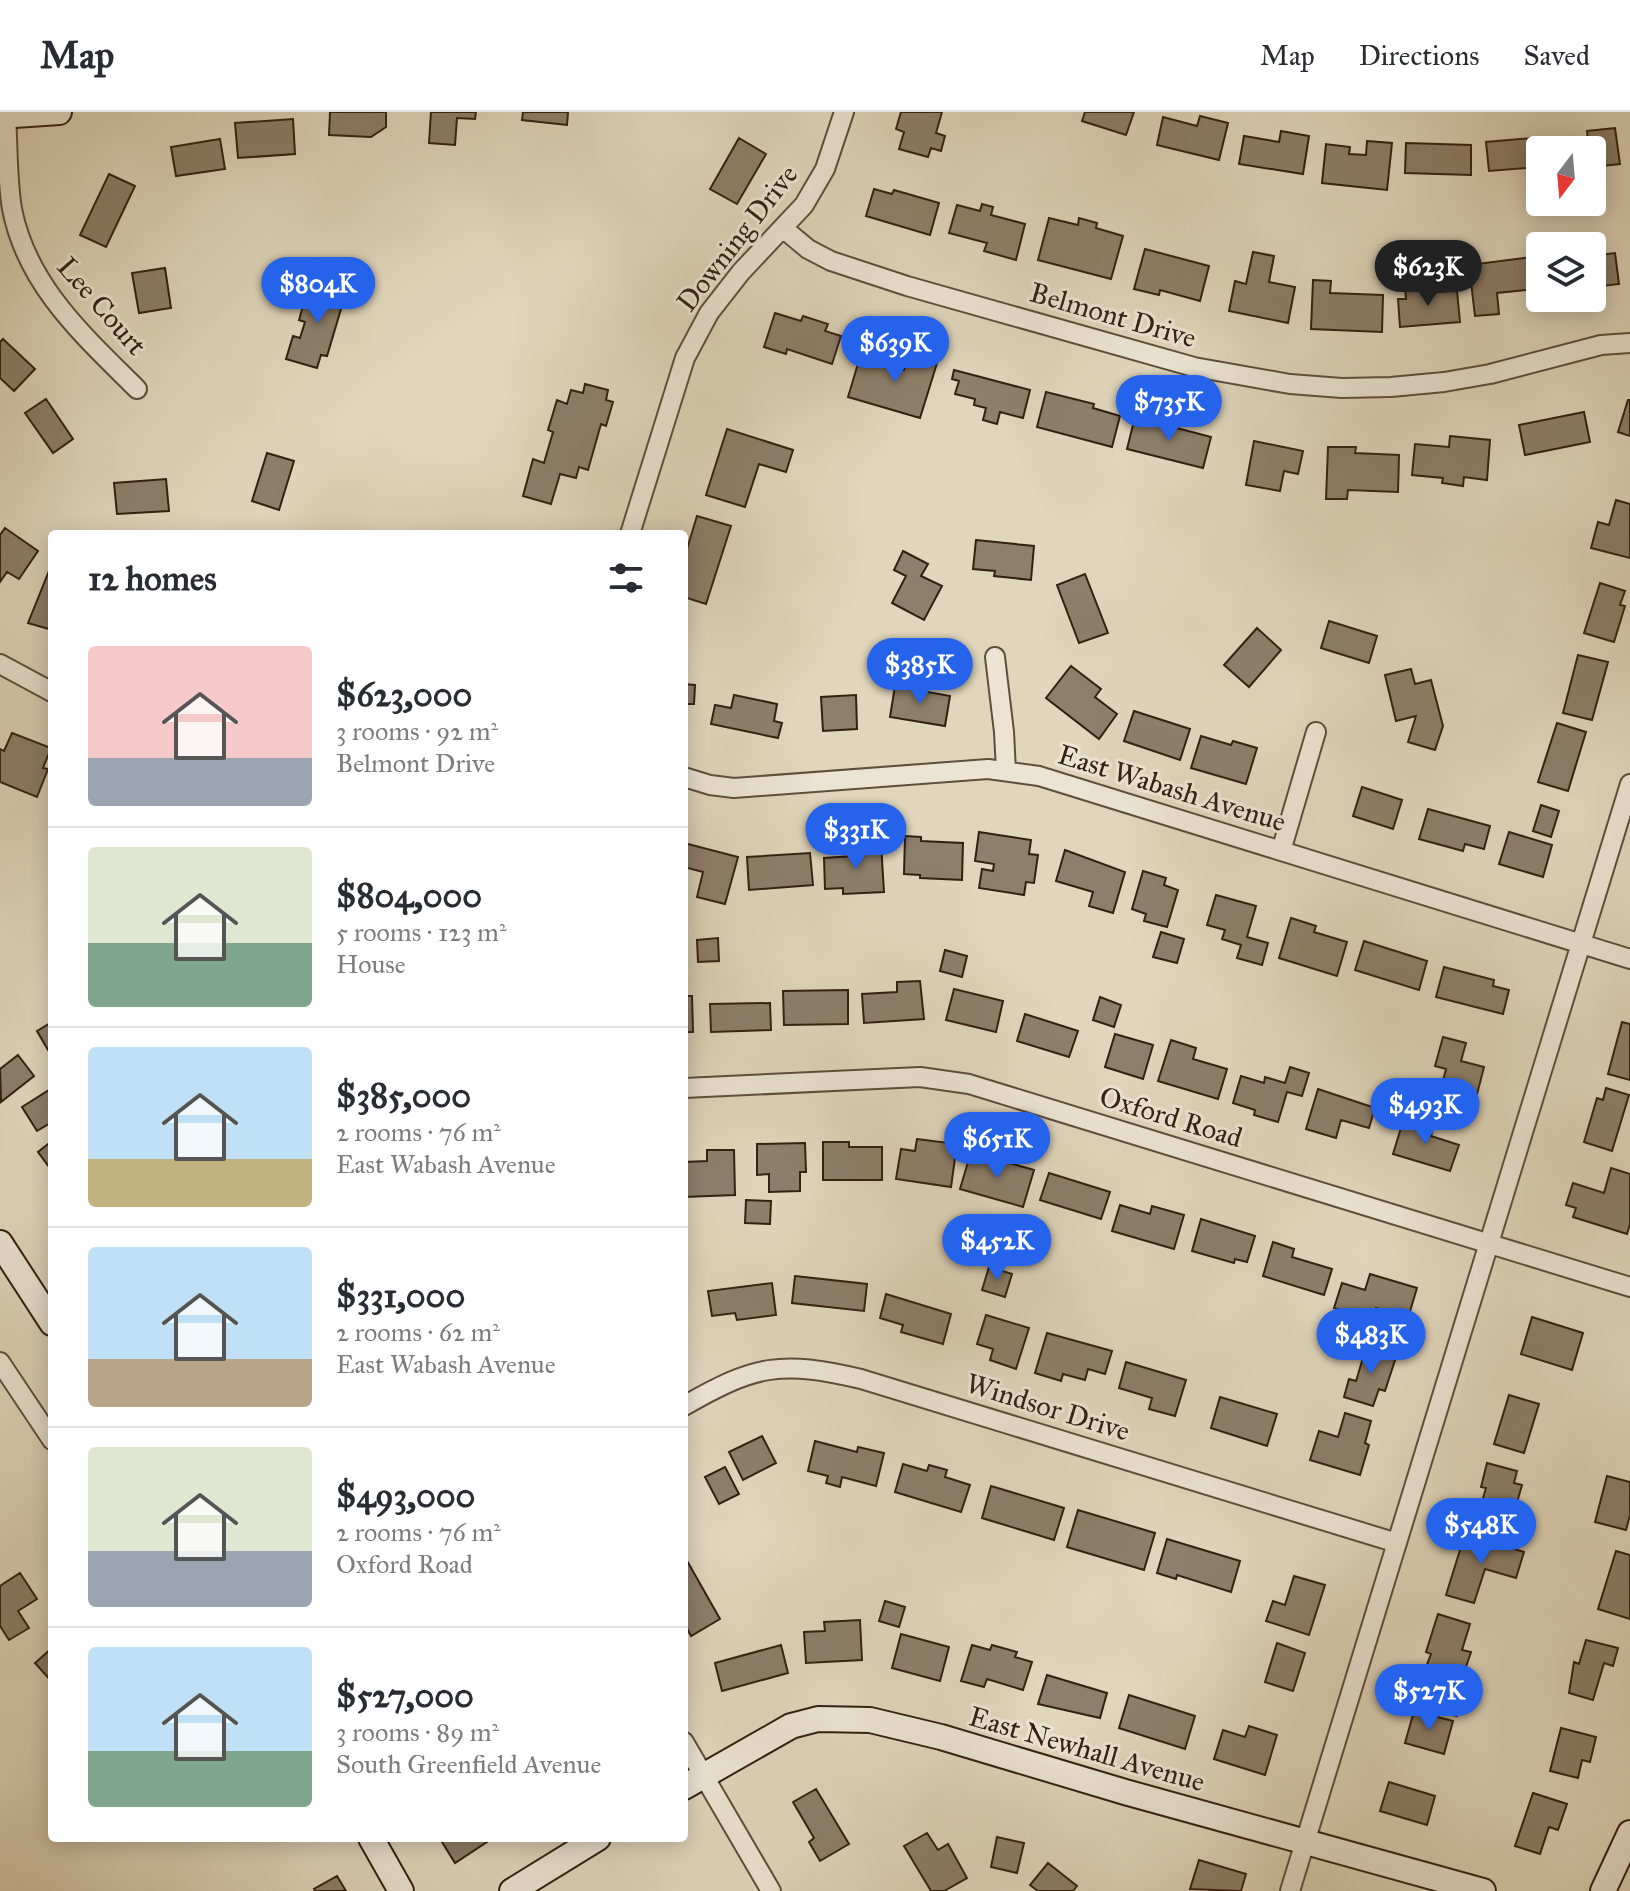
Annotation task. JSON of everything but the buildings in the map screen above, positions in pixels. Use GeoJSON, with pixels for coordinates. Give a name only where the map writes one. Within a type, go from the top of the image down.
{"type":"FeatureCollection","features":[{"type":"Feature","properties":{"kind":"street"},"geometry":{"type":"LineString","coordinates":[[3,116],[59,112]]}},
{"type":"Feature","properties":{"kind":"street","name":"Downing Drive"},"geometry":{"type":"LineString","coordinates":[[631,530],[685,358],[709,313],[741,272],[804,205],[825,169],[844,112]]}},
{"type":"Feature","properties":{"kind":"street","name":"Lee Court"},"geometry":{"type":"LineString","coordinates":[[3,116],[12,206],[17,229],[34,271],[48,294],[77,329],[137,389]]}},
{"type":"Feature","properties":{"kind":"street","name":"Belmont Drive"},"geometry":{"type":"LineString","coordinates":[[784,229],[808,249],[831,261],[907,286],[1194,367],[1290,384],[1342,388],[1444,382],[1490,374],[1601,345],[1630,343]]}},
{"type":"Feature","properties":{"kind":"street"},"geometry":{"type":"LineString","coordinates":[[995,657],[1006,771]]}},
{"type":"Feature","properties":{"kind":"street"},"geometry":{"type":"LineString","coordinates":[[0,664],[48,690]]}},
{"type":"Feature","properties":{"kind":"street"},"geometry":{"type":"LineString","coordinates":[[1281,851],[1316,732]]}},
{"type":"Feature","properties":{"kind":"street","name":"East Wabash Avenue"},"geometry":{"type":"LineString","coordinates":[[688,778],[734,788],[988,769],[1039,776],[1630,959]]}},
{"type":"Feature","properties":{"kind":"street"},"geometry":{"type":"LineString","coordinates":[[1290,1891],[1630,784]]}},
{"type":"Feature","properties":{"kind":"street","name":"Oxford Road"},"geometry":{"type":"LineString","coordinates":[[688,1088],[920,1077],[969,1084],[1630,1287]]}},
{"type":"Feature","properties":{"kind":"street"},"geometry":{"type":"LineString","coordinates":[[0,1243],[48,1317]]}},
{"type":"Feature","properties":{"kind":"street"},"geometry":{"type":"LineString","coordinates":[[0,1362],[48,1434]]}},
{"type":"Feature","properties":{"kind":"street","name":"Windsor Drive"},"geometry":{"type":"LineString","coordinates":[[688,1404],[748,1373],[776,1368],[817,1368],[1397,1543]]}},
{"type":"Feature","properties":{"kind":"street","name":"East Newhall Avenue"},"geometry":{"type":"LineString","coordinates":[[693,1782],[791,1726],[818,1719],[870,1720],[941,1737],[1483,1891]]}},
{"type":"Feature","properties":{"kind":"street"},"geometry":{"type":"LineString","coordinates":[[688,1760],[693,1782],[771,1891]]}},
{"type":"Feature","properties":{"kind":"street"},"geometry":{"type":"LineString","coordinates":[[1603,1891],[1630,1833]]}},
{"type":"Feature","properties":{"kind":"street"},"geometry":{"type":"LineString","coordinates":[[373,1842],[401,1891]]}},
{"type":"Feature","properties":{"kind":"street"},"geometry":{"type":"LineString","coordinates":[[512,1891],[592,1842]]}}]}
